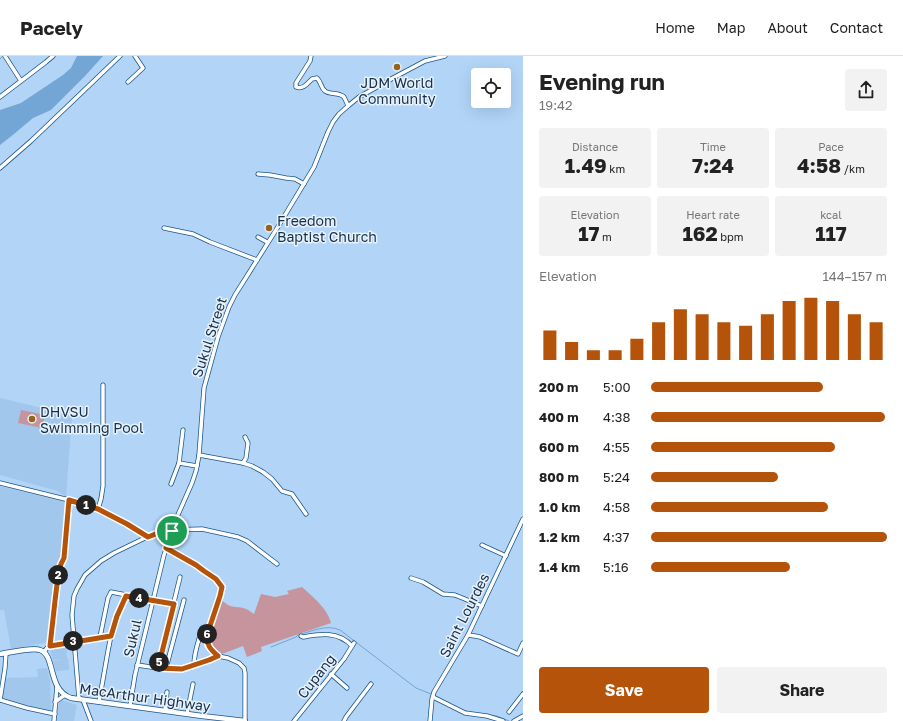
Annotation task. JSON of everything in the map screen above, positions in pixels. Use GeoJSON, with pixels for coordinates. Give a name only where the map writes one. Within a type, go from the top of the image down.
{"type":"FeatureCollection","features":[{"type":"Feature","properties":{"kind":"main road"},"geometry":{"type":"LineString","coordinates":[[0,654],[34,650],[41,650],[44,652]]}},
{"type":"Feature","properties":{"kind":"main road","name":"MacArthur Highway"},"geometry":{"type":"LineString","coordinates":[[44,652],[48,658],[57,686],[65,695],[71,698],[245,721]]}},
{"type":"Feature","properties":{"kind":"street"},"geometry":{"type":"LineString","coordinates":[[5,56],[21,81]]}},
{"type":"Feature","properties":{"kind":"street"},"geometry":{"type":"LineString","coordinates":[[0,97],[53,56]]}},
{"type":"Feature","properties":{"kind":"street"},"geometry":{"type":"LineString","coordinates":[[0,168],[31,141],[120,56]]}},
{"type":"Feature","properties":{"kind":"street"},"geometry":{"type":"LineString","coordinates":[[128,82],[143,68],[135,56]]}},
{"type":"Feature","properties":{"kind":"street"},"geometry":{"type":"LineString","coordinates":[[311,56],[310,61],[296,83],[296,87],[302,88],[312,78],[317,78],[319,79],[323,90],[328,93],[343,96],[348,106]]}},
{"type":"Feature","properties":{"kind":"street","name":"Sukul Street"},"geometry":{"type":"LineString","coordinates":[[172,531],[192,483],[197,466],[203,397],[207,376],[218,337],[229,307],[304,184],[316,162],[333,122],[359,97],[415,66],[435,58],[445,56]]}},
{"type":"Feature","properties":{"kind":"street"},"geometry":{"type":"LineString","coordinates":[[258,174],[294,179],[304,184]]}},
{"type":"Feature","properties":{"kind":"street"},"geometry":{"type":"LineString","coordinates":[[164,228],[193,234],[257,260]]}},
{"type":"Feature","properties":{"kind":"street"},"geometry":{"type":"LineString","coordinates":[[258,237],[268,242]]}},
{"type":"Feature","properties":{"kind":"street"},"geometry":{"type":"LineString","coordinates":[[98,509],[103,486],[103,385]]}},
{"type":"Feature","properties":{"kind":"street"},"geometry":{"type":"LineString","coordinates":[[171,484],[179,463],[183,430]]}},
{"type":"Feature","properties":{"kind":"street"},"geometry":{"type":"LineString","coordinates":[[243,464],[246,458],[248,443],[245,437]]}},
{"type":"Feature","properties":{"kind":"street"},"geometry":{"type":"LineString","coordinates":[[199,455],[252,466],[263,472],[272,479],[282,491],[292,494],[306,514]]}},
{"type":"Feature","properties":{"kind":"street"},"geometry":{"type":"LineString","coordinates":[[179,463],[197,466]]}},
{"type":"Feature","properties":{"kind":"street"},"geometry":{"type":"LineString","coordinates":[[0,483],[69,500],[98,509],[148,537]]}},
{"type":"Feature","properties":{"kind":"street"},"geometry":{"type":"LineString","coordinates":[[50,646],[58,576],[64,558],[69,500]]}},
{"type":"Feature","properties":{"kind":"street","name":"Saint Lourdes"},"geometry":{"type":"LineString","coordinates":[[430,721],[433,695],[468,635],[523,519]]}},
{"type":"Feature","properties":{"kind":"street"},"geometry":{"type":"LineString","coordinates":[[91,721],[81,699],[72,616],[74,596],[77,589],[85,575],[95,566],[106,558],[163,531],[202,529],[238,537],[247,541],[277,564]]}},
{"type":"Feature","properties":{"kind":"street","name":"Sukul"},"geometry":{"type":"LineString","coordinates":[[130,706],[132,687],[153,599],[164,555],[172,531]]}},
{"type":"Feature","properties":{"kind":"street"},"geometry":{"type":"LineString","coordinates":[[482,545],[506,556]]}},
{"type":"Feature","properties":{"kind":"street"},"geometry":{"type":"LineString","coordinates":[[166,548],[196,565],[216,579],[220,584],[222,591],[207,635],[208,645],[218,656],[239,663],[244,668],[245,721]]}},
{"type":"Feature","properties":{"kind":"street"},"geometry":{"type":"LineString","coordinates":[[158,668],[180,577]]}},
{"type":"Feature","properties":{"kind":"street"},"geometry":{"type":"LineString","coordinates":[[411,578],[423,582],[443,594],[455,595],[482,606]]}},
{"type":"Feature","properties":{"kind":"street"},"geometry":{"type":"LineString","coordinates":[[100,637],[109,594],[111,592],[174,604]]}},
{"type":"Feature","properties":{"kind":"street"},"geometry":{"type":"LineString","coordinates":[[99,702],[111,636],[117,616],[126,596]]}},
{"type":"Feature","properties":{"kind":"street"},"geometry":{"type":"LineString","coordinates":[[166,668],[184,600]]}},
{"type":"Feature","properties":{"kind":"street"},"geometry":{"type":"LineString","coordinates":[[194,665],[196,649],[202,628]]}},
{"type":"Feature","properties":{"kind":"street","name":"Cupang"},"geometry":{"type":"LineString","coordinates":[[294,721],[344,659],[353,644],[334,635],[324,634],[301,636]]}},
{"type":"Feature","properties":{"kind":"street"},"geometry":{"type":"LineString","coordinates":[[468,635],[475,636],[518,654],[523,644]]}},
{"type":"Feature","properties":{"kind":"street"},"geometry":{"type":"LineString","coordinates":[[44,652],[50,646],[111,636]]}},
{"type":"Feature","properties":{"kind":"street"},"geometry":{"type":"LineString","coordinates":[[6,653],[0,700],[55,714]]}},
{"type":"Feature","properties":{"kind":"street"},"geometry":{"type":"LineString","coordinates":[[138,665],[182,669],[218,656]]}},
{"type":"Feature","properties":{"kind":"street"},"geometry":{"type":"LineString","coordinates":[[331,674],[346,688]]}},
{"type":"Feature","properties":{"kind":"street"},"geometry":{"type":"LineString","coordinates":[[187,714],[193,684]]}},
{"type":"Feature","properties":{"kind":"street"},"geometry":{"type":"LineString","coordinates":[[344,721],[371,684]]}},
{"type":"Feature","properties":{"kind":"street"},"geometry":{"type":"LineString","coordinates":[[54,721],[57,686]]}},
{"type":"Feature","properties":{"kind":"street"},"geometry":{"type":"LineString","coordinates":[[165,710],[167,692]]}},
{"type":"Feature","properties":{"kind":"street"},"geometry":{"type":"LineString","coordinates":[[509,712],[523,694]]}},
{"type":"Feature","properties":{"kind":"street"},"geometry":{"type":"LineString","coordinates":[[55,702],[65,695]]}},
{"type":"Feature","properties":{"kind":"street"},"geometry":{"type":"LineString","coordinates":[[433,695],[465,713],[487,716],[503,721]]}},
{"type":"Feature","properties":{"kind":"street"},"geometry":{"type":"LineString","coordinates":[[514,721],[523,716]]}},
{"type":"Feature","properties":{"kind":"shaded area"},"geometry":{"type":"Polygon","coordinates":[[[77,56],[103,56],[51,110],[33,118],[0,145],[0,110],[21,103],[63,75],[71,68],[77,56]]]}},
{"type":"Feature","properties":{"kind":"shaded area"},"geometry":{"type":"Polygon","coordinates":[[[0,398],[72,415],[66,497],[58,491],[0,475],[0,398]]]}},
{"type":"Feature","properties":{"kind":"shaded area","name":"DHVSU Swimming Pool"},"geometry":{"type":"Polygon","coordinates":[[[21,410],[45,415],[42,428],[18,423],[21,410]]]}},
{"type":"Feature","properties":{"kind":"shaded area"},"geometry":{"type":"Polygon","coordinates":[[[0,486],[67,502],[64,555],[61,561],[58,561],[49,642],[11,649],[4,610],[0,610],[0,486]]]}},
{"type":"Feature","properties":{"kind":"shaded area"},"geometry":{"type":"Polygon","coordinates":[[[302,587],[323,608],[331,623],[261,647],[262,651],[247,657],[243,646],[222,654],[212,648],[210,638],[222,600],[228,605],[246,609],[254,614],[261,594],[275,597],[289,594],[287,591],[302,587]]]}},
{"type":"Feature","properties":{"kind":"shaded area"},"geometry":{"type":"Polygon","coordinates":[[[66,644],[69,670],[56,671],[53,661],[65,659],[53,660],[50,648],[66,644]]]}},
{"type":"Feature","properties":{"kind":"shaded area"},"geometry":{"type":"Polygon","coordinates":[[[47,668],[50,681],[51,710],[2,699],[6,678],[38,677],[37,669],[47,668]]]}},
{"type":"Feature","properties":{"kind":"shaded area"},"geometry":{"type":"Polygon","coordinates":[[[62,700],[77,705],[74,721],[57,721],[59,702],[62,700]]]}},
{"type":"Feature","properties":{"kind":"waterway"},"geometry":{"type":"LineString","coordinates":[[271,647],[298,635],[314,630],[335,628],[340,630],[416,688],[431,694]]}},
{"type":"Feature","properties":{"kind":"waterway"},"geometry":{"type":"LineString","coordinates":[[434,695],[462,710],[497,716],[509,721]]}},
{"type":"Feature","properties":{"kind":"waterway"},"geometry":{"type":"LineString","coordinates":[[517,718],[523,714]]}},
{"type":"Feature","properties":{"kind":"place","name":"JDM World Community"},"geometry":{"type":"Point","coordinates":[397,67]}},
{"type":"Feature","properties":{"kind":"place","name":"Freedom Baptist Church"},"geometry":{"type":"Point","coordinates":[269,228]}},
{"type":"Feature","properties":{"kind":"place","name":"DHVSU Swimming Pool"},"geometry":{"type":"Point","coordinates":[32,419]}},
{"type":"Feature","properties":{"kind":"route"},"geometry":{"type":"LineString","coordinates":[[69,500],[98,509],[113,516],[148,537],[163,531],[172,531],[166,548],[196,565],[216,579],[222,587],[207,635],[208,645],[218,656],[182,669],[158,668],[174,604],[153,599],[126,596],[113,625],[111,636],[50,646],[59,568],[64,558],[69,500]]}}]}
